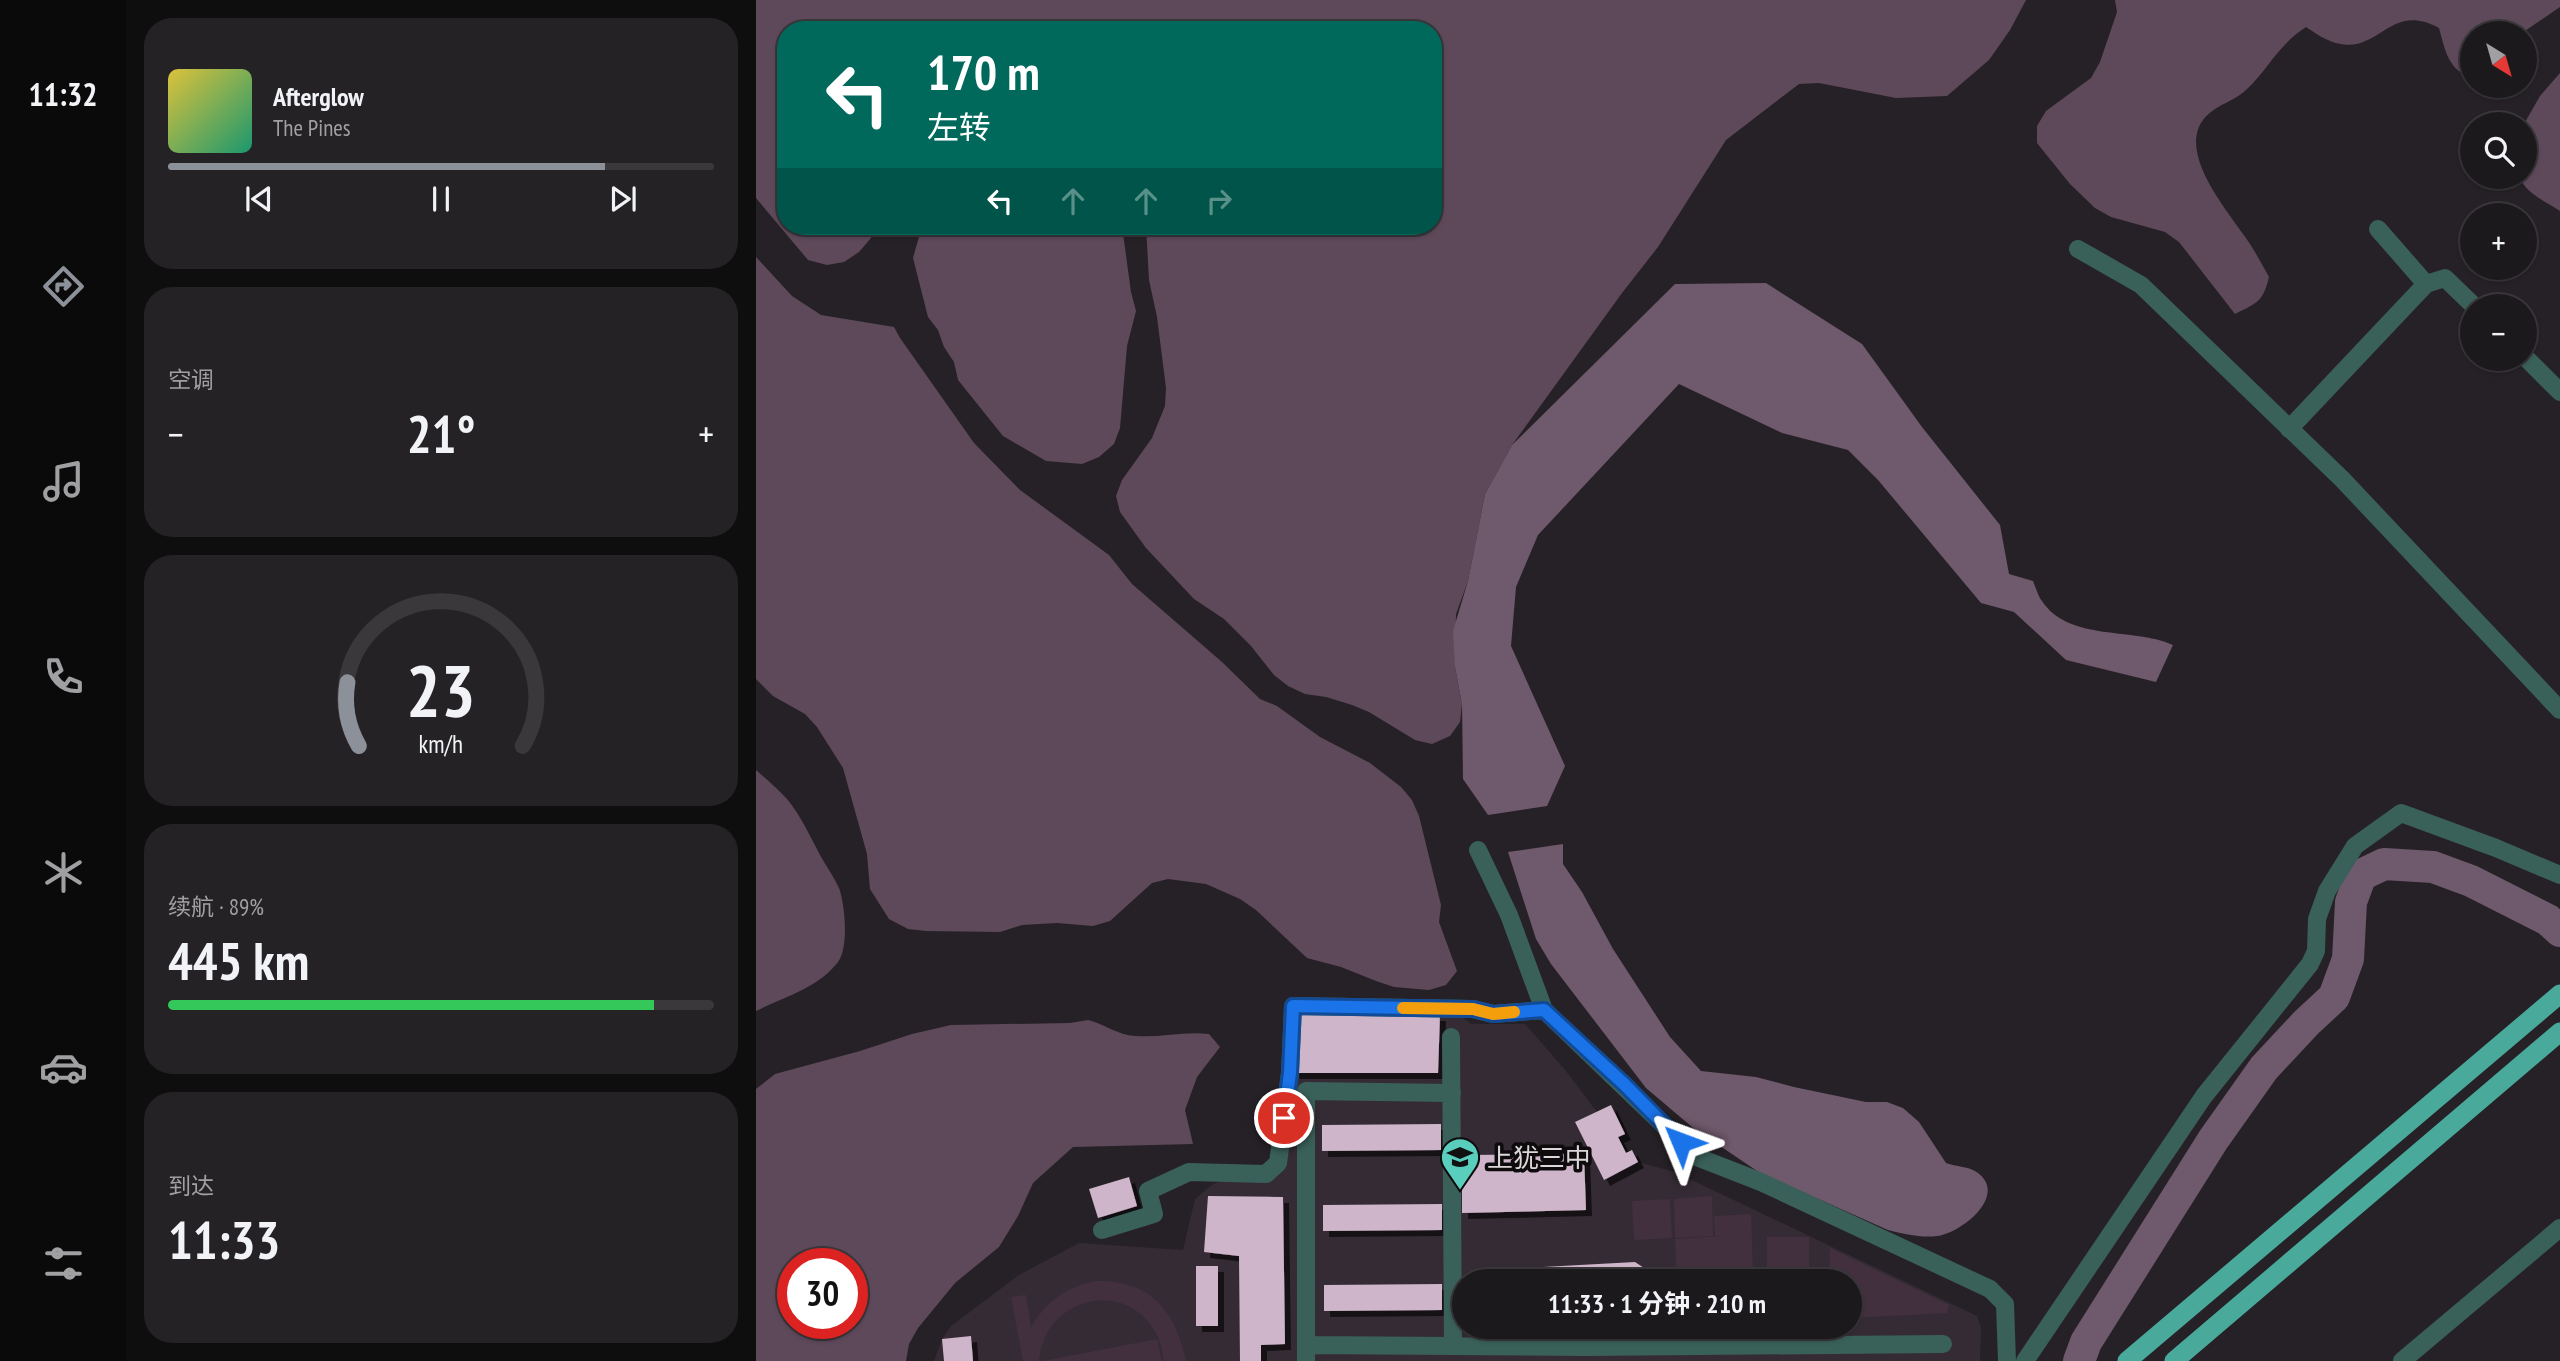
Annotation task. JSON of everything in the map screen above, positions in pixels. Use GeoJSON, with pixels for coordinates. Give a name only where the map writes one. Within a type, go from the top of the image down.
{"type":"FeatureCollection","features":[{"type":"Feature","properties":{"kind":"highway"},"geometry":{"type":"LineString","coordinates":[[2127,1361],[2560,994]]}},
{"type":"Feature","properties":{"kind":"highway"},"geometry":{"type":"LineString","coordinates":[[2174,1361],[2560,1032]]}},
{"type":"Feature","properties":{"kind":"street"},"geometry":{"type":"LineString","coordinates":[[2378,229],[2426,284]]}},
{"type":"Feature","properties":{"kind":"street"},"geometry":{"type":"LineString","coordinates":[[2078,249],[2141,285],[2342,479],[2560,710]]}},
{"type":"Feature","properties":{"kind":"street"},"geometry":{"type":"LineString","coordinates":[[2289,429],[2426,284],[2445,278],[2462,294]]}},
{"type":"Feature","properties":{"kind":"street"},"geometry":{"type":"LineString","coordinates":[[2537,369],[2560,393]]}},
{"type":"Feature","properties":{"kind":"street"},"geometry":{"type":"LineString","coordinates":[[2025,1361],[2204,1096],[2310,964],[2316,951],[2317,919],[2327,891],[2355,846],[2401,813],[2560,875]]}},
{"type":"Feature","properties":{"kind":"street"},"geometry":{"type":"LineString","coordinates":[[1478,850],[1509,915],[1544,1010],[1697,1157],[1761,1182],[1990,1289],[2005,1304],[2007,1361]]}},
{"type":"Feature","properties":{"kind":"street"},"geometry":{"type":"LineString","coordinates":[[1102,1230],[1154,1214],[1148,1191],[1189,1171],[1266,1174],[1278,1163],[1290,1073],[1293,1006],[1473,1009],[1493,1014],[1544,1010]]}},
{"type":"Feature","properties":{"kind":"street"},"geometry":{"type":"LineString","coordinates":[[1451,1037],[1453,1346]]}},
{"type":"Feature","properties":{"kind":"street"},"geometry":{"type":"LineString","coordinates":[[1452,1093],[1306,1091],[1306,1353],[1453,1346],[1586,1354],[1943,1345]]}},
{"type":"Feature","properties":{"kind":"street"},"geometry":{"type":"LineString","coordinates":[[2402,1361],[2560,1228]]}},
{"type":"Feature","properties":{"kind":"shaded area"},"geometry":{"type":"Polygon","coordinates":[[[756,0],[2026,0],[2010,30],[1989,60],[1947,96],[1896,98],[1819,83],[1799,84],[1726,140],[1658,247],[1512,445],[1485,494],[1468,581],[1456,614],[1455,667],[1462,704],[1460,722],[1450,736],[1432,744],[1415,740],[1369,712],[1352,705],[1305,694],[1288,686],[1274,675],[1251,646],[1224,619],[1194,599],[1146,548],[1120,512],[1116,496],[1122,480],[1152,438],[1165,406],[1166,388],[1157,317],[1149,280],[1146,235],[1442,235],[1442,21],[777,21],[777,223],[756,198],[756,0]]]}},
{"type":"Feature","properties":{"kind":"shaded area"},"geometry":{"type":"Polygon","coordinates":[[[2115,0],[2560,0],[2560,7],[2538,22],[2460,21],[2460,71],[2449,58],[2439,28],[2422,21],[2396,24],[2364,42],[2351,45],[2332,42],[2306,27],[2281,49],[2247,89],[2208,115],[2197,134],[2201,167],[2269,277],[2258,301],[2235,314],[2179,242],[2165,232],[2111,217],[2095,208],[2070,184],[2037,143],[2037,126],[2046,111],[2091,78],[2100,62],[2117,12],[2115,0]]]}},
{"type":"Feature","properties":{"kind":"shaded area"},"geometry":{"type":"Polygon","coordinates":[[[2560,73],[2560,211],[2528,189],[2537,189],[2537,112],[2531,112],[2540,96],[2560,73]]]}},
{"type":"Feature","properties":{"kind":"shaded area"},"geometry":{"type":"Polygon","coordinates":[[[787,235],[872,235],[859,252],[844,262],[827,265],[808,260],[787,235]]]}},
{"type":"Feature","properties":{"kind":"shaded area"},"geometry":{"type":"Polygon","coordinates":[[[919,235],[1123,235],[1136,311],[1127,346],[1120,428],[1114,444],[1099,457],[1082,464],[1046,461],[1003,436],[958,380],[954,362],[944,347],[938,330],[928,317],[913,258],[919,235]]]}},
{"type":"Feature","properties":{"kind":"shaded area"},"geometry":{"type":"Polygon","coordinates":[[[756,257],[792,296],[821,315],[894,327],[974,443],[1020,490],[1109,555],[1132,584],[1222,662],[1260,699],[1277,706],[1320,737],[1370,763],[1401,787],[1412,800],[1419,816],[1441,905],[1439,922],[1457,971],[1446,985],[1429,990],[1394,987],[1341,967],[1307,958],[1256,910],[1240,899],[1206,884],[1168,879],[1152,883],[1110,921],[1093,926],[1057,923],[1022,925],[1000,932],[926,931],[908,929],[889,919],[870,889],[867,854],[843,768],[817,727],[805,714],[773,696],[756,679],[756,257]]]}},
{"type":"Feature","properties":{"kind":"shaded area"},"geometry":{"type":"Polygon","coordinates":[[[1766,283],[1862,344],[1922,427],[2000,525],[2009,574],[2033,581],[2041,599],[2054,614],[2068,623],[2173,645],[2156,682],[2066,660],[2014,612],[1981,603],[1878,480],[1848,450],[1782,433],[1679,384],[1538,535],[1516,587],[1511,646],[1565,766],[1547,806],[1488,815],[1463,779],[1462,704],[1455,667],[1453,631],[1468,581],[1485,494],[1512,445],[1675,284],[1766,283]]]}},
{"type":"Feature","properties":{"kind":"shaded area"},"geometry":{"type":"Polygon","coordinates":[[[756,770],[787,799],[805,826],[839,888],[845,926],[844,947],[838,962],[830,971],[811,985],[756,1011],[756,770]]]}},
{"type":"Feature","properties":{"kind":"shaded area"},"geometry":{"type":"Polygon","coordinates":[[[1563,844],[1563,864],[1582,892],[1613,949],[1670,1037],[1701,1071],[1756,1077],[1866,1102],[1887,1102],[1903,1108],[1919,1122],[1946,1163],[1974,1171],[1986,1182],[1988,1192],[1978,1212],[1958,1228],[1937,1236],[1919,1236],[1888,1230],[1760,1173],[1692,1127],[1646,1088],[1551,964],[1536,939],[1508,852],[1563,844]]]}},
{"type":"Feature","properties":{"kind":"shaded area","name":"上犹三中"},"geometry":{"type":"Polygon","coordinates":[[[1297,1014],[1461,1016],[1471,1024],[1525,1024],[1597,1112],[1575,1123],[1604,1180],[1638,1162],[1675,1172],[1977,1316],[1981,1328],[1980,1361],[934,1361],[942,1339],[951,1326],[1019,1275],[1079,1243],[1183,1250],[1195,1199],[1213,1184],[1235,1177],[1268,1177],[1297,1014]]]}},
{"type":"Feature","properties":{"kind":"shaded area"},"geometry":{"type":"Polygon","coordinates":[[[1088,1020],[1135,1036],[1209,1034],[1220,1047],[1197,1077],[1185,1110],[1193,1144],[1073,1147],[1033,1183],[1018,1216],[999,1247],[955,1283],[918,1328],[909,1344],[906,1361],[756,1361],[756,1089],[775,1074],[951,1025],[1070,1023],[1088,1020]]]}},
{"type":"Feature","properties":{"kind":"shaded area"},"geometry":{"type":"Polygon","coordinates":[[[1712,1196],[1713,1236],[1675,1238],[1674,1199],[1712,1196]]]}},
{"type":"Feature","properties":{"kind":"shaded area"},"geometry":{"type":"Polygon","coordinates":[[[1670,1199],[1672,1238],[1634,1240],[1632,1201],[1670,1199]]]}},
{"type":"Feature","properties":{"kind":"shaded area"},"geometry":{"type":"Polygon","coordinates":[[[1751,1214],[1753,1269],[1677,1269],[1675,1239],[1725,1236],[1715,1236],[1714,1216],[1751,1214]]]}},
{"type":"Feature","properties":{"kind":"shaded area"},"geometry":{"type":"Polygon","coordinates":[[[1767,1237],[1809,1237],[1809,1269],[1767,1269],[1767,1237]]]}},
{"type":"Feature","properties":{"kind":"shaded area"},"geometry":{"type":"Polygon","coordinates":[[[1830,1248],[1949,1305],[1947,1313],[1862,1317],[1862,1269],[1829,1269],[1830,1248]]]}},
{"type":"Feature","properties":{"kind":"shaded area"},"geometry":{"type":"Polygon","coordinates":[[[1096,1281],[1132,1286],[1146,1292],[1158,1302],[1175,1327],[1186,1361],[1164,1361],[1157,1335],[1144,1317],[1127,1305],[1108,1300],[1089,1302],[1071,1309],[1055,1322],[1044,1339],[1039,1361],[1023,1361],[1011,1297],[1026,1295],[1031,1327],[1058,1296],[1075,1287],[1096,1281]]]}},
{"type":"Feature","properties":{"kind":"shaded area"},"geometry":{"type":"Polygon","coordinates":[[[1157,1339],[1162,1361],[1043,1361],[1157,1339]]]}},
{"type":"Feature","properties":{"kind":"building"},"geometry":{"type":"Polygon","coordinates":[[[1297,1014],[1440,1015],[1438,1073],[1293,1073],[1297,1014]]]}},
{"type":"Feature","properties":{"kind":"building"},"geometry":{"type":"Polygon","coordinates":[[[1611,1105],[1625,1134],[1618,1137],[1626,1153],[1632,1150],[1638,1162],[1604,1180],[1575,1122],[1611,1105]]]}},
{"type":"Feature","properties":{"kind":"building"},"geometry":{"type":"Polygon","coordinates":[[[1441,1124],[1441,1150],[1322,1151],[1322,1125],[1441,1124]]]}},
{"type":"Feature","properties":{"kind":"building"},"geometry":{"type":"Polygon","coordinates":[[[1584,1154],[1586,1210],[1462,1213],[1462,1155],[1584,1154]]]}},
{"type":"Feature","properties":{"kind":"building"},"geometry":{"type":"Polygon","coordinates":[[[1129,1177],[1137,1206],[1098,1218],[1089,1189],[1129,1177]]]}},
{"type":"Feature","properties":{"kind":"building"},"geometry":{"type":"Polygon","coordinates":[[[1208,1196],[1283,1197],[1285,1344],[1261,1345],[1261,1361],[1240,1361],[1239,1256],[1204,1252],[1208,1196]]]}},
{"type":"Feature","properties":{"kind":"building"},"geometry":{"type":"Polygon","coordinates":[[[1442,1204],[1442,1230],[1323,1231],[1323,1205],[1442,1204]]]}},
{"type":"Feature","properties":{"kind":"building"},"geometry":{"type":"Polygon","coordinates":[[[1635,1262],[1646,1269],[1539,1269],[1635,1262]]]}},
{"type":"Feature","properties":{"kind":"building"},"geometry":{"type":"Polygon","coordinates":[[[1196,1266],[1218,1266],[1218,1326],[1196,1326],[1196,1266]]]}},
{"type":"Feature","properties":{"kind":"building"},"geometry":{"type":"Polygon","coordinates":[[[1442,1284],[1442,1310],[1324,1311],[1324,1285],[1442,1284]]]}},
{"type":"Feature","properties":{"kind":"building"},"geometry":{"type":"Polygon","coordinates":[[[971,1336],[973,1361],[944,1361],[942,1339],[971,1336]]]}},
{"type":"Feature","properties":{"kind":"waterway"},"geometry":{"type":"LineString","coordinates":[[2079,1361],[2086,1342],[2213,1140],[2264,1068],[2334,997],[2348,959],[2351,902],[2361,875],[2384,864],[2433,867],[2471,881],[2548,920],[2560,931]]}},
{"type":"Feature","properties":{"kind":"slow traffic"},"geometry":{"type":"LineString","coordinates":[[1403,1008],[1473,1009],[1493,1014],[1514,1012]]}},
{"type":"Feature","properties":{"kind":"place","name":"上犹三中"},"geometry":{"type":"Point","coordinates":[1460,1191]}},
{"type":"Feature","properties":{"kind":"route"},"geometry":{"type":"LineString","coordinates":[[1284,1118],[1290,1073],[1293,1006],[1473,1009],[1493,1014],[1544,1010],[1624,1084],[1681,1142]]}}]}
